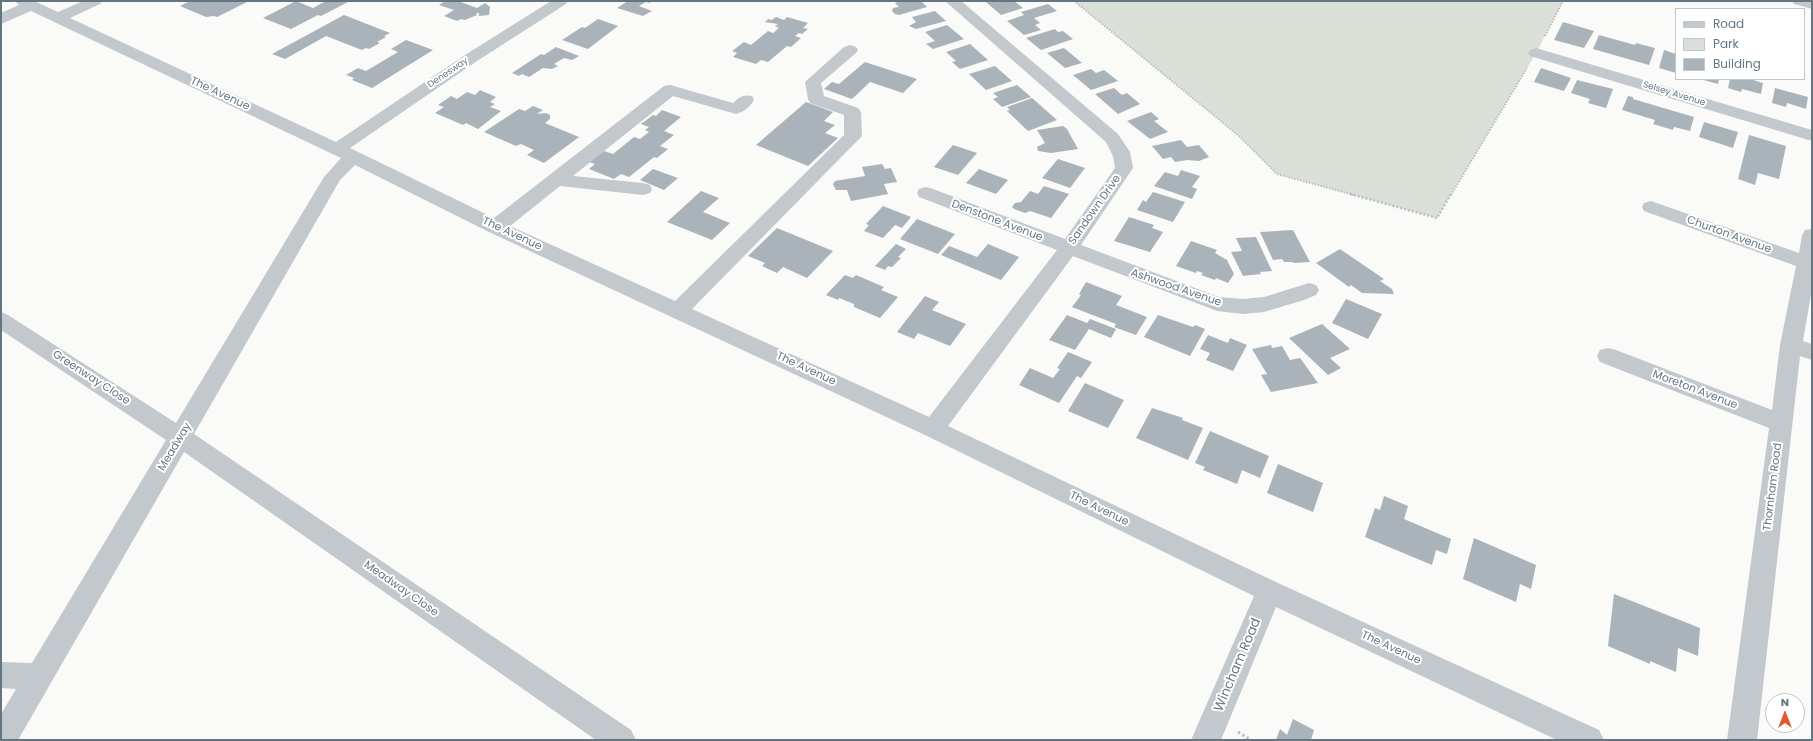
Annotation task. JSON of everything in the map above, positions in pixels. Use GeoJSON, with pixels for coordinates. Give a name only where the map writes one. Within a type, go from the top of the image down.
{"type":"FeatureCollection","features":[{"type":"Feature","properties":{"kind":"street"},"geometry":{"type":"LineString","coordinates":[[60,17],[95,1]]}},
{"type":"Feature","properties":{"kind":"street","name":"Denesway"},"geometry":{"type":"LineString","coordinates":[[345,153],[471,58],[561,1]]}},
{"type":"Feature","properties":{"kind":"street","name":"Sandown Drive"},"geometry":{"type":"LineString","coordinates":[[933,429],[1068,248],[1124,168],[1124,158],[1119,146],[1112,138],[952,1]]}},
{"type":"Feature","properties":{"kind":"street"},"geometry":{"type":"LineString","coordinates":[[1799,1],[1812,4]]}},
{"type":"Feature","properties":{"kind":"street"},"geometry":{"type":"LineString","coordinates":[[1,19],[27,3]]}},
{"type":"Feature","properties":{"kind":"street","name":"The Avenue"},"geometry":{"type":"LineString","coordinates":[[27,3],[60,17],[345,153],[496,227],[679,310],[933,429],[1269,591],[1589,740]]}},
{"type":"Feature","properties":{"kind":"street"},"geometry":{"type":"LineString","coordinates":[[679,310],[853,136],[852,112],[816,99],[814,82],[850,50]]}},
{"type":"Feature","properties":{"kind":"street","name":"Selsey Avenue"},"geometry":{"type":"LineString","coordinates":[[1536,53],[1812,136]]}},
{"type":"Feature","properties":{"kind":"street"},"geometry":{"type":"LineString","coordinates":[[496,227],[670,90],[736,109],[746,100]]}},
{"type":"Feature","properties":{"kind":"street","name":"Meadway"},"geometry":{"type":"LineString","coordinates":[[2,740],[333,177],[345,153]]}},
{"type":"Feature","properties":{"kind":"street"},"geometry":{"type":"LineString","coordinates":[[556,180],[643,189]]}},
{"type":"Feature","properties":{"kind":"street","name":"Denstone Avenue"},"geometry":{"type":"LineString","coordinates":[[926,193],[1068,248]]}},
{"type":"Feature","properties":{"kind":"street","name":"Churton Avenue"},"geometry":{"type":"LineString","coordinates":[[1651,207],[1807,263]]}},
{"type":"Feature","properties":{"kind":"street","name":"Thornham Road"},"geometry":{"type":"LineString","coordinates":[[1742,740],[1781,423],[1802,349],[1807,263],[1812,234]]}},
{"type":"Feature","properties":{"kind":"street","name":"Ashwood Avenue"},"geometry":{"type":"LineString","coordinates":[[1068,248],[1217,304],[1240,308],[1260,307],[1285,301],[1309,290]]}},
{"type":"Feature","properties":{"kind":"street","name":"Greenway Close"},"geometry":{"type":"LineString","coordinates":[[1,320],[181,437]]}},
{"type":"Feature","properties":{"kind":"street","name":"Moreton Avenue"},"geometry":{"type":"LineString","coordinates":[[1608,356],[1781,423]]}},
{"type":"Feature","properties":{"kind":"street","name":"Meadway Close"},"geometry":{"type":"LineString","coordinates":[[181,437],[621,740]]}},
{"type":"Feature","properties":{"kind":"street","name":"Wincham Road"},"geometry":{"type":"LineString","coordinates":[[1206,740],[1269,591]]}},
{"type":"Feature","properties":{"kind":"street"},"geometry":{"type":"LineString","coordinates":[[1,675],[40,676]]}},
{"type":"Feature","properties":{"kind":"path"},"geometry":{"type":"LineString","coordinates":[[1074,1],[1239,136],[1276,174],[1437,218],[1536,53],[1563,1]]}},
{"type":"Feature","properties":{"kind":"green space"},"geometry":{"type":"Polygon","coordinates":[[[1074,1],[1563,1],[1536,53],[1437,218],[1277,174],[1239,136],[1074,1]]]}},
{"type":"Feature","properties":{"kind":"building"},"geometry":{"type":"Polygon","coordinates":[[[190,1],[247,2],[217,17],[206,17],[180,6],[190,1]]]}},
{"type":"Feature","properties":{"kind":"building"},"geometry":{"type":"Polygon","coordinates":[[[296,1],[313,8],[326,1],[348,2],[291,29],[263,18],[296,1]]]}},
{"type":"Feature","properties":{"kind":"building"},"geometry":{"type":"Polygon","coordinates":[[[445,1],[458,1],[477,8],[485,3],[490,7],[489,15],[479,16],[479,13],[476,13],[477,15],[465,20],[461,19],[457,21],[444,16],[454,10],[439,5],[445,1]]]}},
{"type":"Feature","properties":{"kind":"building"},"geometry":{"type":"Polygon","coordinates":[[[628,1],[652,1],[650,3],[646,2],[639,6],[652,11],[643,16],[617,8],[628,1]]]}},
{"type":"Feature","properties":{"kind":"building"},"geometry":{"type":"Polygon","coordinates":[[[901,1],[921,1],[927,7],[899,15],[895,14],[892,11],[893,8],[899,7],[895,3],[901,1]]]}},
{"type":"Feature","properties":{"kind":"building"},"geometry":{"type":"Polygon","coordinates":[[[1014,1],[1023,8],[1001,15],[986,2],[1014,1]]]}},
{"type":"Feature","properties":{"kind":"building"},"geometry":{"type":"Polygon","coordinates":[[[1048,4],[1057,11],[1034,18],[1040,23],[1035,25],[1041,30],[1024,35],[1007,21],[1024,15],[1021,12],[1048,4]]]}},
{"type":"Feature","properties":{"kind":"building"},"geometry":{"type":"Polygon","coordinates":[[[935,11],[946,21],[916,29],[909,26],[916,22],[912,17],[935,11]]]}},
{"type":"Feature","properties":{"kind":"building"},"geometry":{"type":"Polygon","coordinates":[[[344,15],[390,33],[377,42],[380,43],[369,49],[366,48],[362,50],[326,36],[285,59],[272,54],[344,15]]]}},
{"type":"Feature","properties":{"kind":"building"},"geometry":{"type":"Polygon","coordinates":[[[776,17],[784,20],[787,17],[808,23],[803,28],[808,29],[802,34],[799,33],[795,36],[801,38],[791,47],[787,46],[768,62],[761,60],[756,64],[733,57],[737,53],[732,51],[744,42],[751,45],[768,31],[773,33],[779,28],[775,26],[778,24],[765,22],[768,19],[772,20],[776,17]]]}},
{"type":"Feature","properties":{"kind":"building"},"geometry":{"type":"Polygon","coordinates":[[[598,19],[618,26],[588,49],[562,40],[582,27],[585,28],[598,19]]]}},
{"type":"Feature","properties":{"kind":"building"},"geometry":{"type":"Polygon","coordinates":[[[1563,22],[1594,31],[1584,48],[1554,40],[1563,22]]]}},
{"type":"Feature","properties":{"kind":"building"},"geometry":{"type":"Polygon","coordinates":[[[947,25],[964,39],[933,49],[926,44],[935,41],[925,32],[947,25]]]}},
{"type":"Feature","properties":{"kind":"building"},"geometry":{"type":"Polygon","coordinates":[[[1055,29],[1058,32],[1063,31],[1073,39],[1041,50],[1026,38],[1055,29]]]}},
{"type":"Feature","properties":{"kind":"building"},"geometry":{"type":"Polygon","coordinates":[[[1599,35],[1635,45],[1636,43],[1655,48],[1649,65],[1593,49],[1599,35]]]}},
{"type":"Feature","properties":{"kind":"building"},"geometry":{"type":"Polygon","coordinates":[[[406,40],[433,50],[372,88],[352,80],[354,78],[346,75],[358,68],[366,71],[398,52],[391,49],[406,40]]]}},
{"type":"Feature","properties":{"kind":"building"},"geometry":{"type":"Polygon","coordinates":[[[970,44],[988,60],[960,69],[952,62],[956,61],[946,52],[970,44]]]}},
{"type":"Feature","properties":{"kind":"building"},"geometry":{"type":"Polygon","coordinates":[[[556,47],[579,56],[572,60],[564,58],[554,64],[558,66],[552,69],[543,68],[529,77],[522,74],[519,76],[512,73],[541,54],[544,55],[556,47]]]}},
{"type":"Feature","properties":{"kind":"building"},"geometry":{"type":"Polygon","coordinates":[[[1064,48],[1082,63],[1065,68],[1047,53],[1064,48]]]}},
{"type":"Feature","properties":{"kind":"building"},"geometry":{"type":"Polygon","coordinates":[[[1664,50],[1675,54],[1675,73],[1659,68],[1664,50]]]}},
{"type":"Feature","properties":{"kind":"building"},"geometry":{"type":"Polygon","coordinates":[[[865,62],[917,79],[903,93],[870,82],[852,99],[824,89],[832,82],[839,84],[865,62]]]}},
{"type":"Feature","properties":{"kind":"building"},"geometry":{"type":"Polygon","coordinates":[[[995,66],[1012,81],[986,90],[969,74],[995,66]]]}},
{"type":"Feature","properties":{"kind":"building"},"geometry":{"type":"Polygon","coordinates":[[[1541,68],[1571,78],[1564,91],[1534,82],[1541,68]]]}},
{"type":"Feature","properties":{"kind":"building"},"geometry":{"type":"Polygon","coordinates":[[[1091,69],[1096,73],[1104,70],[1118,81],[1091,90],[1073,75],[1091,69]]]}},
{"type":"Feature","properties":{"kind":"building"},"geometry":{"type":"Polygon","coordinates":[[[1577,80],[1613,89],[1606,108],[1588,103],[1590,99],[1571,93],[1577,80]]]}},
{"type":"Feature","properties":{"kind":"building"},"geometry":{"type":"Polygon","coordinates":[[[1704,80],[1719,80],[1718,84],[1704,80]]]}},
{"type":"Feature","properties":{"kind":"building"},"geometry":{"type":"Polygon","coordinates":[[[1730,80],[1753,80],[1763,83],[1761,94],[1742,89],[1741,92],[1728,88],[1730,80]]]}},
{"type":"Feature","properties":{"kind":"building"},"geometry":{"type":"Polygon","coordinates":[[[1017,85],[1031,97],[1002,107],[993,99],[998,97],[993,93],[1017,85]]]}},
{"type":"Feature","properties":{"kind":"building"},"geometry":{"type":"Polygon","coordinates":[[[1114,88],[1122,95],[1127,93],[1140,104],[1118,114],[1095,94],[1114,88]]]}},
{"type":"Feature","properties":{"kind":"building"},"geometry":{"type":"Polygon","coordinates":[[[1775,88],[1808,97],[1806,109],[1787,103],[1786,107],[1772,103],[1775,88]]]}},
{"type":"Feature","properties":{"kind":"building"},"geometry":{"type":"Polygon","coordinates":[[[480,90],[496,97],[490,102],[495,104],[490,107],[501,111],[478,129],[466,123],[463,125],[435,113],[444,107],[438,105],[451,96],[457,99],[467,92],[475,95],[480,90]]]}},
{"type":"Feature","properties":{"kind":"building"},"geometry":{"type":"Polygon","coordinates":[[[1628,96],[1633,97],[1633,99],[1694,117],[1690,131],[1674,127],[1673,130],[1653,124],[1655,120],[1622,110],[1628,96]]]}},
{"type":"Feature","properties":{"kind":"building"},"geometry":{"type":"Polygon","coordinates":[[[1032,98],[1057,120],[1028,131],[1007,111],[1010,110],[1007,107],[1032,98]]]}},
{"type":"Feature","properties":{"kind":"building"},"geometry":{"type":"Polygon","coordinates":[[[806,102],[833,112],[824,121],[835,125],[825,133],[838,138],[808,166],[756,145],[806,102]]]}},
{"type":"Feature","properties":{"kind":"building"},"geometry":{"type":"Polygon","coordinates":[[[533,106],[543,110],[537,114],[546,113],[550,115],[550,119],[545,123],[579,137],[544,163],[527,155],[534,150],[521,144],[516,146],[484,132],[519,109],[525,111],[533,106]]]}},
{"type":"Feature","properties":{"kind":"building"},"geometry":{"type":"Polygon","coordinates":[[[662,110],[681,117],[664,131],[674,135],[660,146],[668,149],[657,158],[654,157],[629,177],[621,174],[614,179],[589,169],[595,164],[589,162],[604,151],[613,154],[634,137],[640,139],[649,132],[645,130],[649,127],[641,124],[653,115],[656,116],[662,110]]]}},
{"type":"Feature","properties":{"kind":"building"},"geometry":{"type":"Polygon","coordinates":[[[1151,112],[1159,119],[1154,121],[1168,132],[1150,139],[1127,121],[1151,112]]]}},
{"type":"Feature","properties":{"kind":"building"},"geometry":{"type":"Polygon","coordinates":[[[1704,122],[1738,132],[1733,148],[1699,137],[1704,122]]]}},
{"type":"Feature","properties":{"kind":"building"},"geometry":{"type":"Polygon","coordinates":[[[1063,126],[1067,129],[1078,149],[1051,153],[1038,151],[1037,147],[1045,143],[1037,130],[1063,126]]]}},
{"type":"Feature","properties":{"kind":"building"},"geometry":{"type":"Polygon","coordinates":[[[1749,135],[1786,146],[1779,179],[1758,173],[1755,185],[1738,179],[1749,135]]]}},
{"type":"Feature","properties":{"kind":"building"},"geometry":{"type":"Polygon","coordinates":[[[1181,140],[1187,147],[1199,145],[1209,157],[1199,161],[1187,160],[1175,162],[1171,157],[1163,159],[1152,146],[1181,140]]]}},
{"type":"Feature","properties":{"kind":"building"},"geometry":{"type":"Polygon","coordinates":[[[953,145],[977,153],[958,175],[934,167],[953,145]]]}},
{"type":"Feature","properties":{"kind":"building"},"geometry":{"type":"Polygon","coordinates":[[[1058,159],[1085,168],[1070,188],[1042,178],[1058,159]]]}},
{"type":"Feature","properties":{"kind":"building"},"geometry":{"type":"Polygon","coordinates":[[[882,164],[885,169],[891,168],[897,182],[884,184],[888,194],[851,201],[847,190],[836,190],[833,184],[835,181],[865,176],[862,167],[882,164]]]}},
{"type":"Feature","properties":{"kind":"building"},"geometry":{"type":"Polygon","coordinates":[[[653,169],[678,178],[664,190],[640,180],[653,169]]]}},
{"type":"Feature","properties":{"kind":"building"},"geometry":{"type":"Polygon","coordinates":[[[979,169],[1008,180],[996,194],[966,183],[979,169]]]}},
{"type":"Feature","properties":{"kind":"building"},"geometry":{"type":"Polygon","coordinates":[[[1181,170],[1200,176],[1192,187],[1197,189],[1192,199],[1154,186],[1165,172],[1178,176],[1181,170]]]}},
{"type":"Feature","properties":{"kind":"building"},"geometry":{"type":"Polygon","coordinates":[[[1044,186],[1069,194],[1051,218],[1030,211],[1025,213],[1012,207],[1015,203],[1021,202],[1030,191],[1038,194],[1044,186]]]}},
{"type":"Feature","properties":{"kind":"building"},"geometry":{"type":"Polygon","coordinates":[[[701,191],[719,198],[703,212],[730,223],[712,240],[667,222],[701,191]]]}},
{"type":"Feature","properties":{"kind":"building"},"geometry":{"type":"Polygon","coordinates":[[[1153,192],[1185,202],[1173,222],[1137,210],[1143,200],[1146,202],[1153,192]]]}},
{"type":"Feature","properties":{"kind":"building"},"geometry":{"type":"Polygon","coordinates":[[[883,206],[911,217],[902,228],[895,225],[883,238],[864,231],[869,225],[866,224],[883,206]]]}},
{"type":"Feature","properties":{"kind":"building"},"geometry":{"type":"Polygon","coordinates":[[[1129,217],[1154,225],[1152,228],[1163,232],[1150,252],[1114,241],[1129,217]]]}},
{"type":"Feature","properties":{"kind":"building"},"geometry":{"type":"Polygon","coordinates":[[[917,219],[955,234],[938,254],[900,239],[917,219]]]}},
{"type":"Feature","properties":{"kind":"building"},"geometry":{"type":"Polygon","coordinates":[[[777,228],[833,251],[807,278],[783,267],[777,273],[762,266],[765,263],[748,256],[777,228]]]}},
{"type":"Feature","properties":{"kind":"building"},"geometry":{"type":"Polygon","coordinates":[[[1293,230],[1310,262],[1293,263],[1284,262],[1282,259],[1273,260],[1260,232],[1293,230]]]}},
{"type":"Feature","properties":{"kind":"building"},"geometry":{"type":"Polygon","coordinates":[[[1256,237],[1272,271],[1243,276],[1231,252],[1242,251],[1236,238],[1256,237]]]}},
{"type":"Feature","properties":{"kind":"building"},"geometry":{"type":"Polygon","coordinates":[[[1191,241],[1217,250],[1215,253],[1227,260],[1234,274],[1228,283],[1216,278],[1215,280],[1201,275],[1203,273],[1197,271],[1196,273],[1176,266],[1191,241]]]}},
{"type":"Feature","properties":{"kind":"building"},"geometry":{"type":"Polygon","coordinates":[[[896,244],[906,249],[898,257],[901,258],[892,267],[888,266],[885,270],[875,266],[896,244]]]}},
{"type":"Feature","properties":{"kind":"building"},"geometry":{"type":"Polygon","coordinates":[[[988,244],[1019,257],[1001,280],[941,255],[949,246],[977,257],[988,244]]]}},
{"type":"Feature","properties":{"kind":"building"},"geometry":{"type":"Polygon","coordinates":[[[1340,249],[1384,279],[1380,281],[1392,289],[1394,294],[1362,293],[1351,285],[1349,287],[1316,263],[1340,249]]]}},
{"type":"Feature","properties":{"kind":"building"},"geometry":{"type":"Polygon","coordinates":[[[845,275],[853,278],[856,275],[884,287],[881,290],[898,297],[880,318],[854,307],[854,304],[826,295],[845,275]]]}},
{"type":"Feature","properties":{"kind":"building"},"geometry":{"type":"Polygon","coordinates":[[[1086,282],[1122,296],[1116,305],[1147,317],[1136,335],[1114,327],[1116,324],[1072,307],[1081,295],[1079,294],[1086,282]]]}},
{"type":"Feature","properties":{"kind":"building"},"geometry":{"type":"Polygon","coordinates":[[[925,296],[939,302],[932,310],[966,324],[950,346],[918,333],[914,339],[897,332],[925,296]]]}},
{"type":"Feature","properties":{"kind":"building"},"geometry":{"type":"Polygon","coordinates":[[[1346,299],[1382,314],[1368,339],[1332,323],[1346,299]]]}},
{"type":"Feature","properties":{"kind":"building"},"geometry":{"type":"Polygon","coordinates":[[[1067,315],[1087,323],[1090,319],[1116,329],[1111,338],[1089,329],[1075,350],[1049,340],[1067,315]]]}},
{"type":"Feature","properties":{"kind":"building"},"geometry":{"type":"Polygon","coordinates":[[[1158,315],[1193,327],[1195,325],[1205,329],[1190,356],[1144,337],[1158,315]]]}},
{"type":"Feature","properties":{"kind":"building"},"geometry":{"type":"Polygon","coordinates":[[[1322,324],[1350,349],[1330,358],[1341,368],[1328,375],[1289,338],[1322,324]]]}},
{"type":"Feature","properties":{"kind":"building"},"geometry":{"type":"Polygon","coordinates":[[[1208,335],[1228,343],[1230,338],[1247,345],[1233,371],[1206,360],[1210,353],[1200,349],[1208,335]]]}},
{"type":"Feature","properties":{"kind":"building"},"geometry":{"type":"Polygon","coordinates":[[[1271,345],[1272,348],[1282,346],[1290,360],[1300,358],[1318,383],[1271,392],[1261,375],[1267,374],[1252,349],[1271,345]]]}},
{"type":"Feature","properties":{"kind":"building"},"geometry":{"type":"Polygon","coordinates":[[[1068,352],[1092,362],[1081,378],[1077,376],[1059,403],[1019,385],[1030,368],[1053,378],[1060,369],[1057,368],[1068,352]]]}},
{"type":"Feature","properties":{"kind":"building"},"geometry":{"type":"Polygon","coordinates":[[[1085,383],[1124,400],[1108,428],[1068,411],[1085,383]]]}},
{"type":"Feature","properties":{"kind":"building"},"geometry":{"type":"Polygon","coordinates":[[[1152,408],[1183,418],[1182,420],[1203,428],[1188,460],[1136,438],[1152,408]]]}},
{"type":"Feature","properties":{"kind":"building"},"geometry":{"type":"Polygon","coordinates":[[[1210,431],[1269,456],[1260,478],[1242,470],[1237,484],[1203,470],[1205,467],[1195,463],[1210,431]]]}},
{"type":"Feature","properties":{"kind":"building"},"geometry":{"type":"Polygon","coordinates":[[[1278,464],[1323,483],[1313,512],[1267,493],[1278,464]]]}},
{"type":"Feature","properties":{"kind":"building"},"geometry":{"type":"Polygon","coordinates":[[[1384,496],[1408,506],[1404,519],[1451,539],[1447,554],[1436,550],[1432,565],[1365,537],[1375,508],[1380,510],[1384,496]]]}},
{"type":"Feature","properties":{"kind":"building"},"geometry":{"type":"Polygon","coordinates":[[[1474,538],[1536,565],[1531,589],[1520,584],[1516,602],[1463,579],[1474,538]]]}},
{"type":"Feature","properties":{"kind":"building"},"geometry":{"type":"Polygon","coordinates":[[[1614,594],[1700,628],[1698,656],[1678,648],[1676,672],[1650,661],[1650,664],[1608,646],[1614,594]]]}},
{"type":"Feature","properties":{"kind":"building"},"geometry":{"type":"Polygon","coordinates":[[[1293,719],[1314,730],[1311,740],[1276,740],[1280,729],[1287,735],[1293,719]]]}}]}
